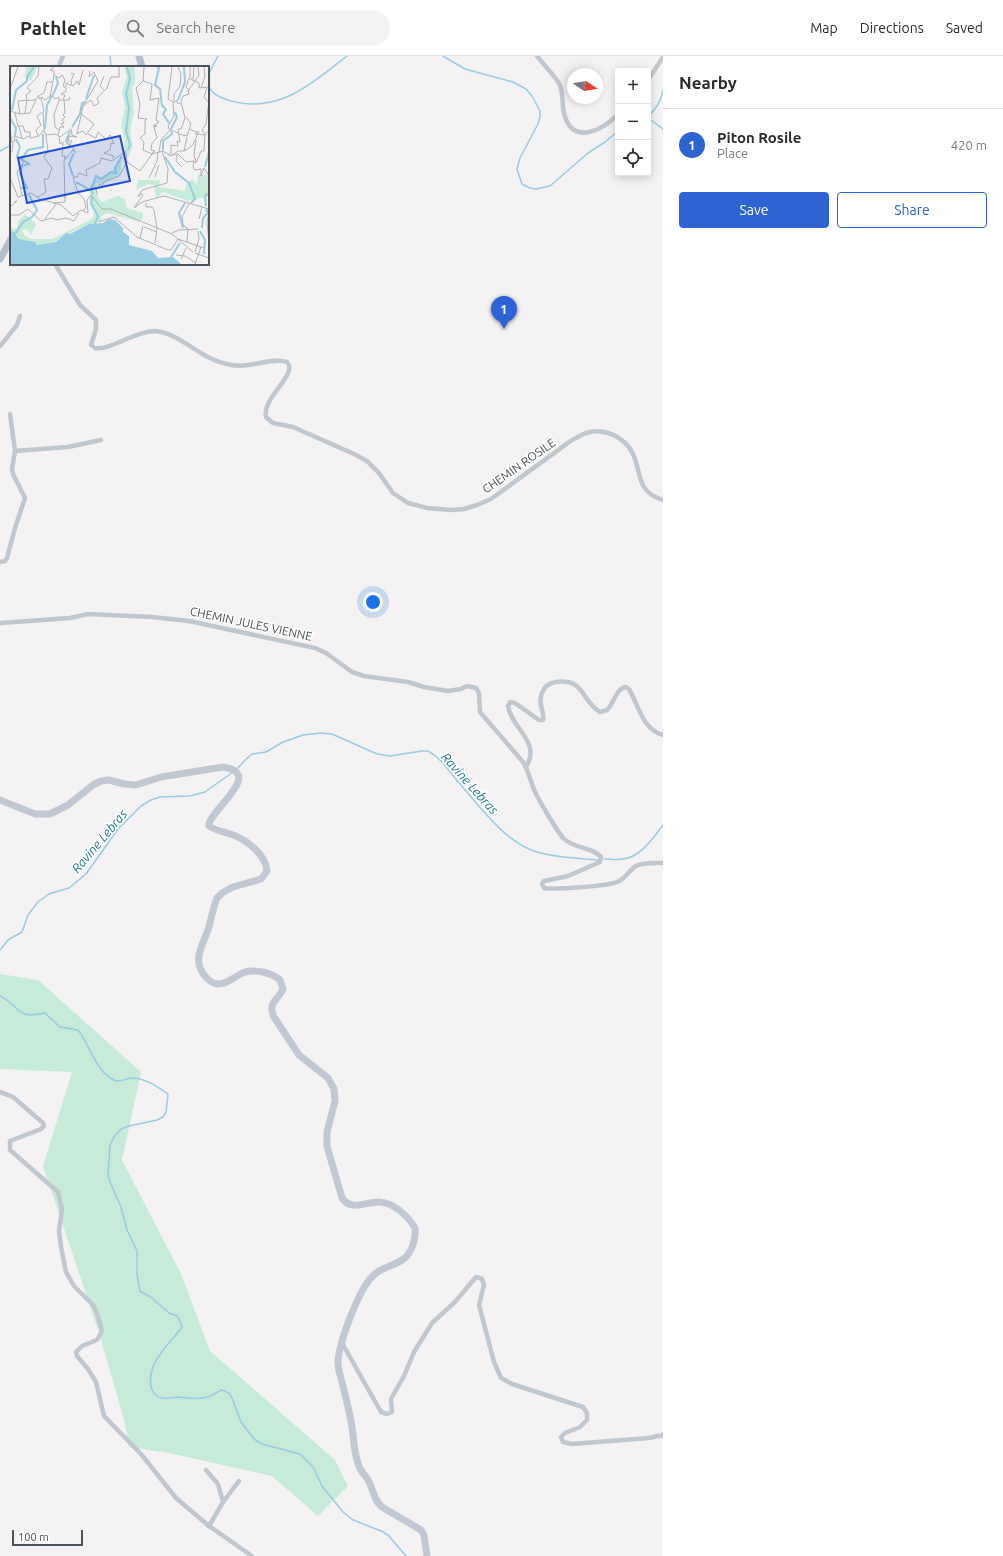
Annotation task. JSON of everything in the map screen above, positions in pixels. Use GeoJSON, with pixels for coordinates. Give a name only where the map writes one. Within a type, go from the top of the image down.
{"type":"FeatureCollection","features":[{"type":"Feature","properties":{"kind":"main road"},"geometry":{"type":"LineString","coordinates":[[139,56],[142,66]]}},
{"type":"Feature","properties":{"kind":"main road"},"geometry":{"type":"LineString","coordinates":[[0,259],[10,242]]}},
{"type":"Feature","properties":{"kind":"main road"},"geometry":{"type":"LineString","coordinates":[[0,800],[35,814],[50,814],[68,805],[93,785],[101,781],[109,780],[130,785],[161,777],[215,768],[230,768],[236,772],[238,779],[235,789],[212,817],[209,826],[235,835],[249,844],[264,861],[267,871],[261,879],[233,887],[222,893],[217,898],[198,955],[198,965],[209,981],[218,984],[227,982],[244,972],[252,971],[272,974],[280,980],[283,989],[272,1004],[272,1012],[274,1017],[299,1055],[328,1078],[336,1093],[327,1139],[328,1153],[334,1168],[342,1198],[348,1204],[358,1206],[373,1202],[390,1205],[406,1217],[415,1228],[414,1240],[409,1254],[403,1260],[380,1269],[366,1286],[350,1318],[342,1343],[338,1369],[350,1418],[358,1464],[370,1482],[372,1494],[382,1508],[421,1530],[424,1535],[427,1556]]}},
{"type":"Feature","properties":{"kind":"street"},"geometry":{"type":"LineString","coordinates":[[59,66],[63,56]]}},
{"type":"Feature","properties":{"kind":"street"},"geometry":{"type":"LineString","coordinates":[[537,56],[560,86],[564,114],[570,127],[581,133],[597,130],[615,116]]}},
{"type":"Feature","properties":{"kind":"street"},"geometry":{"type":"LineString","coordinates":[[651,76],[663,58]]}},
{"type":"Feature","properties":{"kind":"street","name":"CHEMIN ROSILE"},"geometry":{"type":"LineString","coordinates":[[56,265],[80,305],[96,320],[96,329],[91,344],[94,348],[102,349],[140,333],[156,331],[164,332],[218,362],[247,366],[277,361],[287,362],[290,366],[290,372],[269,399],[265,412],[266,417],[273,423],[293,427],[367,461],[379,473],[392,493],[408,503],[440,510],[464,509],[477,506],[491,499],[572,440],[585,433],[592,432],[607,433],[623,440],[633,455],[640,482],[655,498],[663,500]]}},
{"type":"Feature","properties":{"kind":"street"},"geometry":{"type":"LineString","coordinates":[[0,346],[17,325],[20,316]]}},
{"type":"Feature","properties":{"kind":"street"},"geometry":{"type":"LineString","coordinates":[[0,562],[5,561],[7,558],[25,498],[12,474],[14,451],[10,414]]}},
{"type":"Feature","properties":{"kind":"street"},"geometry":{"type":"LineString","coordinates":[[14,451],[68,447],[101,440]]}},
{"type":"Feature","properties":{"kind":"street","name":"CHEMIN JULES VIENNE"},"geometry":{"type":"LineString","coordinates":[[0,623],[70,618],[93,614],[171,618],[315,648],[326,653],[352,672],[364,676],[408,682],[424,687],[448,691],[461,689],[467,686],[473,687],[479,693],[480,712],[526,767],[533,787],[563,837],[571,844],[597,853],[601,858],[600,862],[596,865],[568,876],[544,881],[542,884],[544,888],[612,884],[622,880],[636,866],[641,864],[663,863]]}},
{"type":"Feature","properties":{"kind":"street"},"geometry":{"type":"LineString","coordinates":[[526,767],[530,759],[531,750],[524,735],[512,718],[508,706],[509,703],[512,702],[539,720],[543,720],[540,703],[542,693],[546,687],[553,682],[568,682],[576,685],[600,712],[607,710],[622,688],[626,687],[629,689],[649,727],[655,732],[663,735]]}},
{"type":"Feature","properties":{"kind":"street"},"geometry":{"type":"LineString","coordinates":[[0,1092],[13,1097],[43,1123],[44,1126],[41,1129],[10,1141],[10,1150],[58,1192],[62,1210],[60,1236],[66,1272],[74,1286],[93,1305],[101,1326],[102,1331],[97,1340],[82,1346],[76,1352],[77,1356],[88,1369],[96,1382],[104,1416],[141,1454],[176,1498],[209,1526],[252,1556]]}},
{"type":"Feature","properties":{"kind":"street"},"geometry":{"type":"LineString","coordinates":[[342,1343],[381,1412],[387,1414],[392,1412],[391,1399],[404,1376],[414,1352],[432,1322],[455,1302],[476,1277],[482,1279],[484,1285],[479,1305],[494,1362],[501,1378],[512,1384],[583,1407],[587,1413],[588,1420],[580,1427],[565,1433],[561,1437],[563,1442],[579,1443],[649,1438],[663,1435]]}},
{"type":"Feature","properties":{"kind":"street"},"geometry":{"type":"LineString","coordinates":[[206,1470],[218,1484],[223,1502]]}},
{"type":"Feature","properties":{"kind":"street"},"geometry":{"type":"LineString","coordinates":[[209,1526],[223,1502],[239,1481]]}},
{"type":"Feature","properties":{"kind":"green space"},"geometry":{"type":"Polygon","coordinates":[[[0,974],[38,980],[141,1072],[122,1160],[181,1274],[210,1351],[335,1460],[348,1486],[318,1516],[272,1476],[169,1453],[129,1447],[125,1423],[99,1333],[43,1166],[72,1072],[0,1069],[0,974]]]}},
{"type":"Feature","properties":{"kind":"waterway"},"geometry":{"type":"LineString","coordinates":[[110,56],[111,66]]}},
{"type":"Feature","properties":{"kind":"waterway"},"geometry":{"type":"LineString","coordinates":[[209,75],[218,56]]}},
{"type":"Feature","properties":{"kind":"waterway"},"geometry":{"type":"LineString","coordinates":[[209,86],[211,90],[224,99],[251,104],[271,102],[289,96],[312,83],[347,56]]}},
{"type":"Feature","properties":{"kind":"waterway"},"geometry":{"type":"LineString","coordinates":[[443,56],[465,69],[513,82],[526,89],[532,96],[540,111],[540,116],[538,124],[520,158],[517,169],[522,184],[530,188],[536,189],[550,186],[588,153],[615,134]]}},
{"type":"Feature","properties":{"kind":"waterway"},"geometry":{"type":"LineString","coordinates":[[651,114],[658,104],[663,90]]}},
{"type":"Feature","properties":{"kind":"waterway"},"geometry":{"type":"LineString","coordinates":[[651,120],[663,129]]}},
{"type":"Feature","properties":{"kind":"waterway"},"geometry":{"type":"LineString","coordinates":[[0,151],[10,146]]}},
{"type":"Feature","properties":{"kind":"waterway","name":"Ravine Lebras"},"geometry":{"type":"LineString","coordinates":[[238,768],[252,754],[266,752],[283,742],[303,735],[321,733],[332,734],[377,754],[390,756],[428,751],[442,762],[485,814],[515,841],[537,852],[545,854],[560,857],[598,860]]}},
{"type":"Feature","properties":{"kind":"waterway","name":"Ravine Lebras"},"geometry":{"type":"LineString","coordinates":[[0,950],[8,940],[22,932],[28,915],[38,902],[49,894],[69,888],[86,874],[118,829],[141,806],[160,797],[190,796],[205,792],[233,772]]}},
{"type":"Feature","properties":{"kind":"waterway","name":"Ravine Lebras"},"geometry":{"type":"LineString","coordinates":[[604,859],[623,859],[635,855],[651,841],[663,825]]}},
{"type":"Feature","properties":{"kind":"waterway"},"geometry":{"type":"LineString","coordinates":[[0,996],[23,1013],[29,1015],[45,1013],[60,1027],[78,1030],[102,1071],[114,1080],[118,1081],[129,1078],[137,1078],[156,1086],[168,1094],[166,1112],[163,1117],[157,1120],[121,1129],[114,1137],[110,1145],[108,1175],[121,1207],[127,1230],[137,1251],[137,1275],[140,1291],[152,1298],[169,1313],[177,1316],[182,1327],[162,1351],[153,1367],[150,1381],[154,1393],[162,1398],[178,1397],[197,1399],[208,1397],[222,1390],[229,1393],[241,1422],[254,1439],[262,1444],[300,1454],[313,1467],[322,1486],[343,1512],[353,1520],[388,1535],[406,1556]]}},
{"type":"Feature","properties":{"kind":"place","name":"Piton Rosile"},"geometry":{"type":"Point","coordinates":[504,329]}}]}
